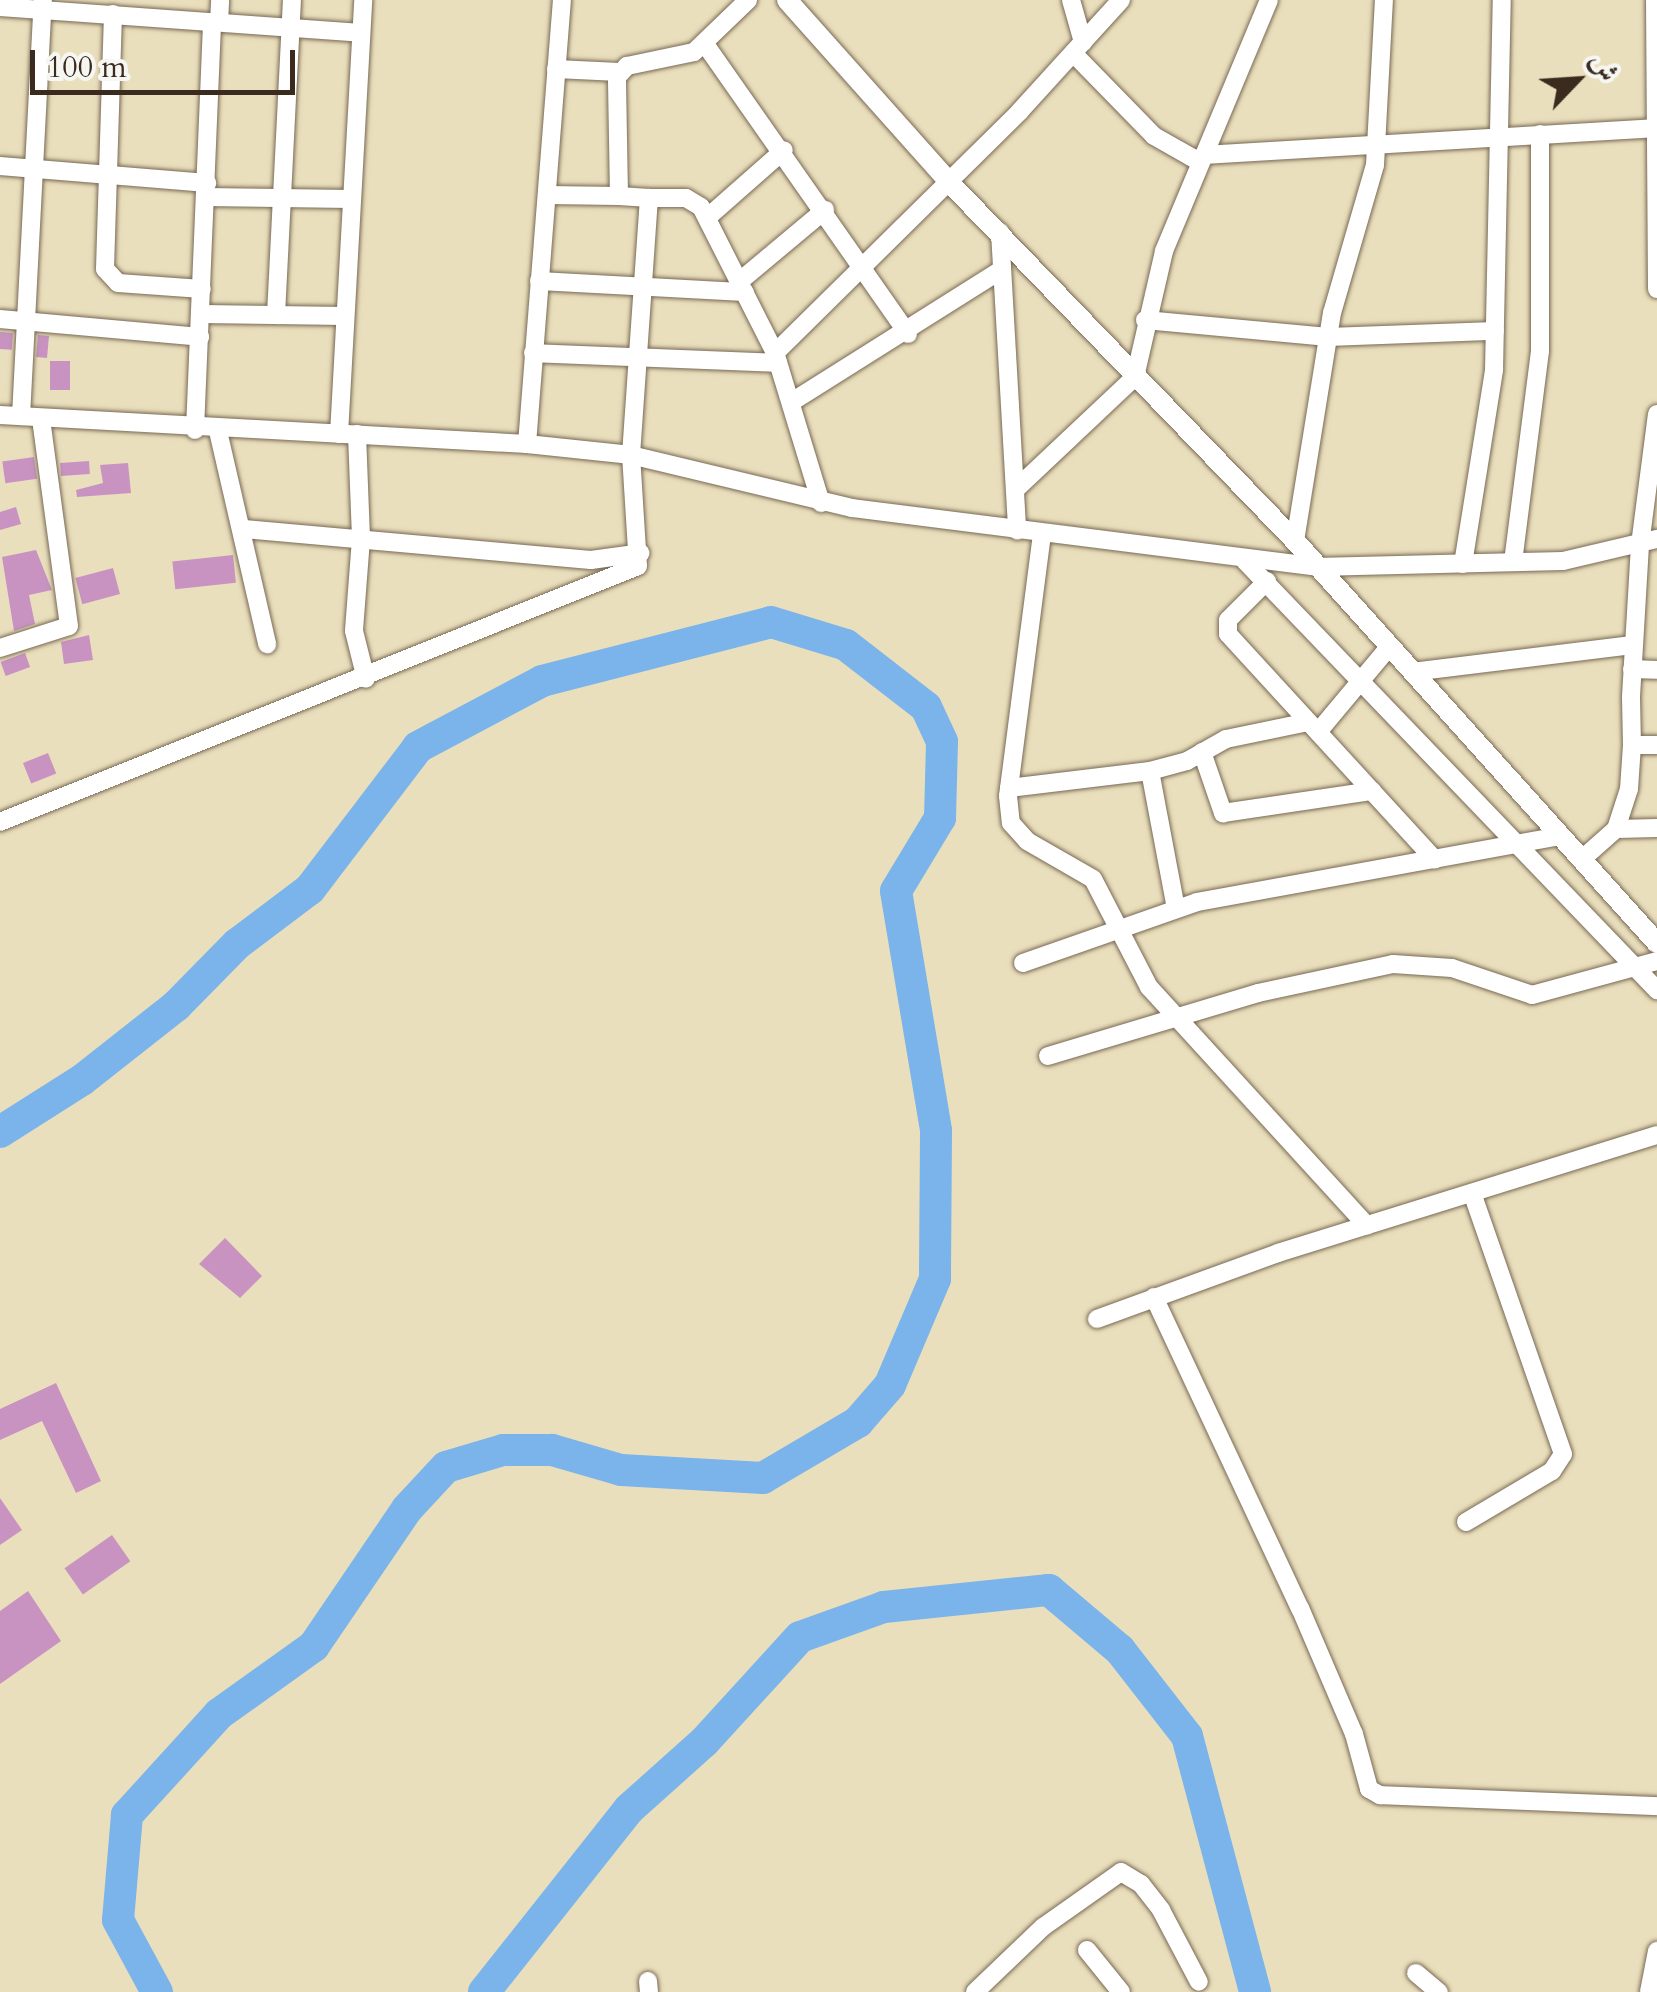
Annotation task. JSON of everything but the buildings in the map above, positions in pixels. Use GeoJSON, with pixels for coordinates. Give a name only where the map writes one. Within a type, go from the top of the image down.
{"type":"FeatureCollection","features":[{"type":"Feature","properties":{"kind":"street"},"geometry":{"type":"LineString","coordinates":[[195,430],[215,22],[220,0]]}},
{"type":"Feature","properties":{"kind":"street"},"geometry":{"type":"LineString","coordinates":[[276,315],[292,0]]}},
{"type":"Feature","properties":{"kind":"street"},"geometry":{"type":"LineString","coordinates":[[363,0],[345,316],[348,434],[361,539],[354,631],[366,680]]}},
{"type":"Feature","properties":{"kind":"street"},"geometry":{"type":"LineString","coordinates":[[527,444],[562,0]]}},
{"type":"Feature","properties":{"kind":"street"},"geometry":{"type":"LineString","coordinates":[[556,69],[620,72],[686,56],[705,44],[748,0]]}},
{"type":"Feature","properties":{"kind":"street"},"geometry":{"type":"LineString","coordinates":[[788,0],[948,181],[1295,541],[1657,943]]}},
{"type":"Feature","properties":{"kind":"street"},"geometry":{"type":"LineString","coordinates":[[1071,0],[1078,47],[1154,136],[1202,158],[1654,128]]}},
{"type":"Feature","properties":{"kind":"street"},"geometry":{"type":"LineString","coordinates":[[533,353],[777,358],[1121,0]]}},
{"type":"Feature","properties":{"kind":"street"},"geometry":{"type":"LineString","coordinates":[[1016,489],[1135,377],[1145,320],[1202,158],[1268,0]]}},
{"type":"Feature","properties":{"kind":"street"},"geometry":{"type":"LineString","coordinates":[[1295,541],[1328,338],[1377,147],[1384,0]]}},
{"type":"Feature","properties":{"kind":"street"},"geometry":{"type":"LineString","coordinates":[[1463,564],[1495,331],[1496,138],[1502,0]]}},
{"type":"Feature","properties":{"kind":"street"},"geometry":{"type":"LineString","coordinates":[[1656,0],[1657,289]]}},
{"type":"Feature","properties":{"kind":"street"},"geometry":{"type":"LineString","coordinates":[[0,7],[43,4],[113,14],[361,33]]}},
{"type":"Feature","properties":{"kind":"street"},"geometry":{"type":"LineString","coordinates":[[21,416],[43,4]]}},
{"type":"Feature","properties":{"kind":"street"},"geometry":{"type":"LineString","coordinates":[[113,14],[104,174],[108,276],[118,283],[202,289]]}},
{"type":"Feature","properties":{"kind":"street"},"geometry":{"type":"LineString","coordinates":[[705,44],[784,150],[908,334]]}},
{"type":"Feature","properties":{"kind":"street"},"geometry":{"type":"LineString","coordinates":[[619,196],[620,72]]}},
{"type":"Feature","properties":{"kind":"street"},"geometry":{"type":"LineString","coordinates":[[1513,562],[1540,351],[1540,134]]}},
{"type":"Feature","properties":{"kind":"street"},"geometry":{"type":"LineString","coordinates":[[708,216],[784,150]]}},
{"type":"Feature","properties":{"kind":"street"},"geometry":{"type":"LineString","coordinates":[[0,166],[104,174],[282,198],[352,200]]}},
{"type":"Feature","properties":{"kind":"street"},"geometry":{"type":"LineString","coordinates":[[546,195],[686,198],[708,216],[777,358],[821,503]]}},
{"type":"Feature","properties":{"kind":"street"},"geometry":{"type":"LineString","coordinates":[[0,822],[628,575],[641,553],[631,456],[649,198]]}},
{"type":"Feature","properties":{"kind":"street"},"geometry":{"type":"LineString","coordinates":[[539,280],[743,287],[825,210]]}},
{"type":"Feature","properties":{"kind":"street"},"geometry":{"type":"LineString","coordinates":[[1000,232],[1017,531]]}},
{"type":"Feature","properties":{"kind":"street"},"geometry":{"type":"LineString","coordinates":[[793,401],[908,334],[1000,270]]}},
{"type":"Feature","properties":{"kind":"street"},"geometry":{"type":"LineString","coordinates":[[202,314],[345,316]]}},
{"type":"Feature","properties":{"kind":"street"},"geometry":{"type":"LineString","coordinates":[[0,319],[200,337]]}},
{"type":"Feature","properties":{"kind":"street"},"geometry":{"type":"LineString","coordinates":[[1145,320],[1328,338],[1495,331]]}},
{"type":"Feature","properties":{"kind":"street"},"geometry":{"type":"LineString","coordinates":[[1581,860],[1616,828],[1629,789],[1632,645],[1648,542],[1657,414]]}},
{"type":"Feature","properties":{"kind":"street"},"geometry":{"type":"LineString","coordinates":[[0,416],[195,430],[527,444],[631,456],[821,503],[1244,561],[1316,567],[1563,561],[1648,542]]}},
{"type":"Feature","properties":{"kind":"street"},"geometry":{"type":"LineString","coordinates":[[0,648],[69,626],[41,418]]}},
{"type":"Feature","properties":{"kind":"street"},"geometry":{"type":"LineString","coordinates":[[218,430],[244,529],[267,644]]}},
{"type":"Feature","properties":{"kind":"street"},"geometry":{"type":"LineString","coordinates":[[244,529],[590,560],[641,553]]}},
{"type":"Feature","properties":{"kind":"street"},"geometry":{"type":"LineString","coordinates":[[1042,534],[1009,788],[1016,829],[1094,879],[1148,986],[1367,1226]]}},
{"type":"Feature","properties":{"kind":"street"},"geometry":{"type":"LineString","coordinates":[[1244,561],[1657,990]]}},
{"type":"Feature","properties":{"kind":"street"},"geometry":{"type":"LineString","coordinates":[[1267,582],[1226,628],[1435,860]]}},
{"type":"Feature","properties":{"kind":"street"},"geometry":{"type":"LineString","coordinates":[[1412,672],[1632,645]]}},
{"type":"Feature","properties":{"kind":"street"},"geometry":{"type":"LineString","coordinates":[[1009,788],[1150,770],[1226,739],[1313,727],[1390,647]]}},
{"type":"Feature","properties":{"kind":"street"},"geometry":{"type":"LineString","coordinates":[[1632,669],[1657,670]]}},
{"type":"Feature","properties":{"kind":"street"},"geometry":{"type":"LineString","coordinates":[[1632,745],[1657,744]]}},
{"type":"Feature","properties":{"kind":"street"},"geometry":{"type":"LineString","coordinates":[[1202,752],[1223,813],[1372,791]]}},
{"type":"Feature","properties":{"kind":"street"},"geometry":{"type":"LineString","coordinates":[[1150,770],[1176,908]]}},
{"type":"Feature","properties":{"kind":"street"},"geometry":{"type":"LineString","coordinates":[[1616,828],[1657,828]]}},
{"type":"Feature","properties":{"kind":"street"},"geometry":{"type":"LineString","coordinates":[[1023,963],[1176,908],[1560,836]]}},
{"type":"Feature","properties":{"kind":"street"},"geometry":{"type":"LineString","coordinates":[[1048,1056],[1176,1015],[1393,964],[1452,968],[1532,995],[1657,961]]}},
{"type":"Feature","properties":{"kind":"street"},"geometry":{"type":"LineString","coordinates":[[1097,1319],[1367,1226],[1657,1135]]}},
{"type":"Feature","properties":{"kind":"street"},"geometry":{"type":"LineString","coordinates":[[1466,1522],[1552,1471],[1563,1454],[1472,1193]]}},
{"type":"Feature","properties":{"kind":"street"},"geometry":{"type":"LineString","coordinates":[[1154,1297],[1300,1608],[1354,1734],[1368,1789],[1380,1795],[1657,1806]]}},
{"type":"Feature","properties":{"kind":"street"},"geometry":{"type":"LineString","coordinates":[[975,1992],[1043,1927],[1121,1872],[1141,1884],[1160,1910],[1199,1982]]}},
{"type":"Feature","properties":{"kind":"street"},"geometry":{"type":"LineString","coordinates":[[1087,1950],[1121,1992]]}},
{"type":"Feature","properties":{"kind":"street"},"geometry":{"type":"LineString","coordinates":[[1649,1992],[1657,1952]]}},
{"type":"Feature","properties":{"kind":"street"},"geometry":{"type":"LineString","coordinates":[[1416,1973],[1439,1992]]}},
{"type":"Feature","properties":{"kind":"waterway"},"geometry":{"type":"LineString","coordinates":[[0,1132],[82,1080],[176,1006],[237,944],[310,889],[418,747],[542,681],[771,622],[846,645],[926,707],[942,742],[940,818],[896,891],[936,1131],[935,1279],[890,1385],[858,1422],[763,1478],[621,1470],[552,1450],[503,1450],[446,1467],[407,1509],[314,1646],[219,1714],[127,1815],[118,1920],[157,1992]]}},
{"type":"Feature","properties":{"kind":"waterway"},"geometry":{"type":"LineString","coordinates":[[484,1992],[629,1809],[704,1742],[800,1637],[884,1607],[1049,1590],[1120,1650],[1187,1736],[1255,1992]]}}]}
